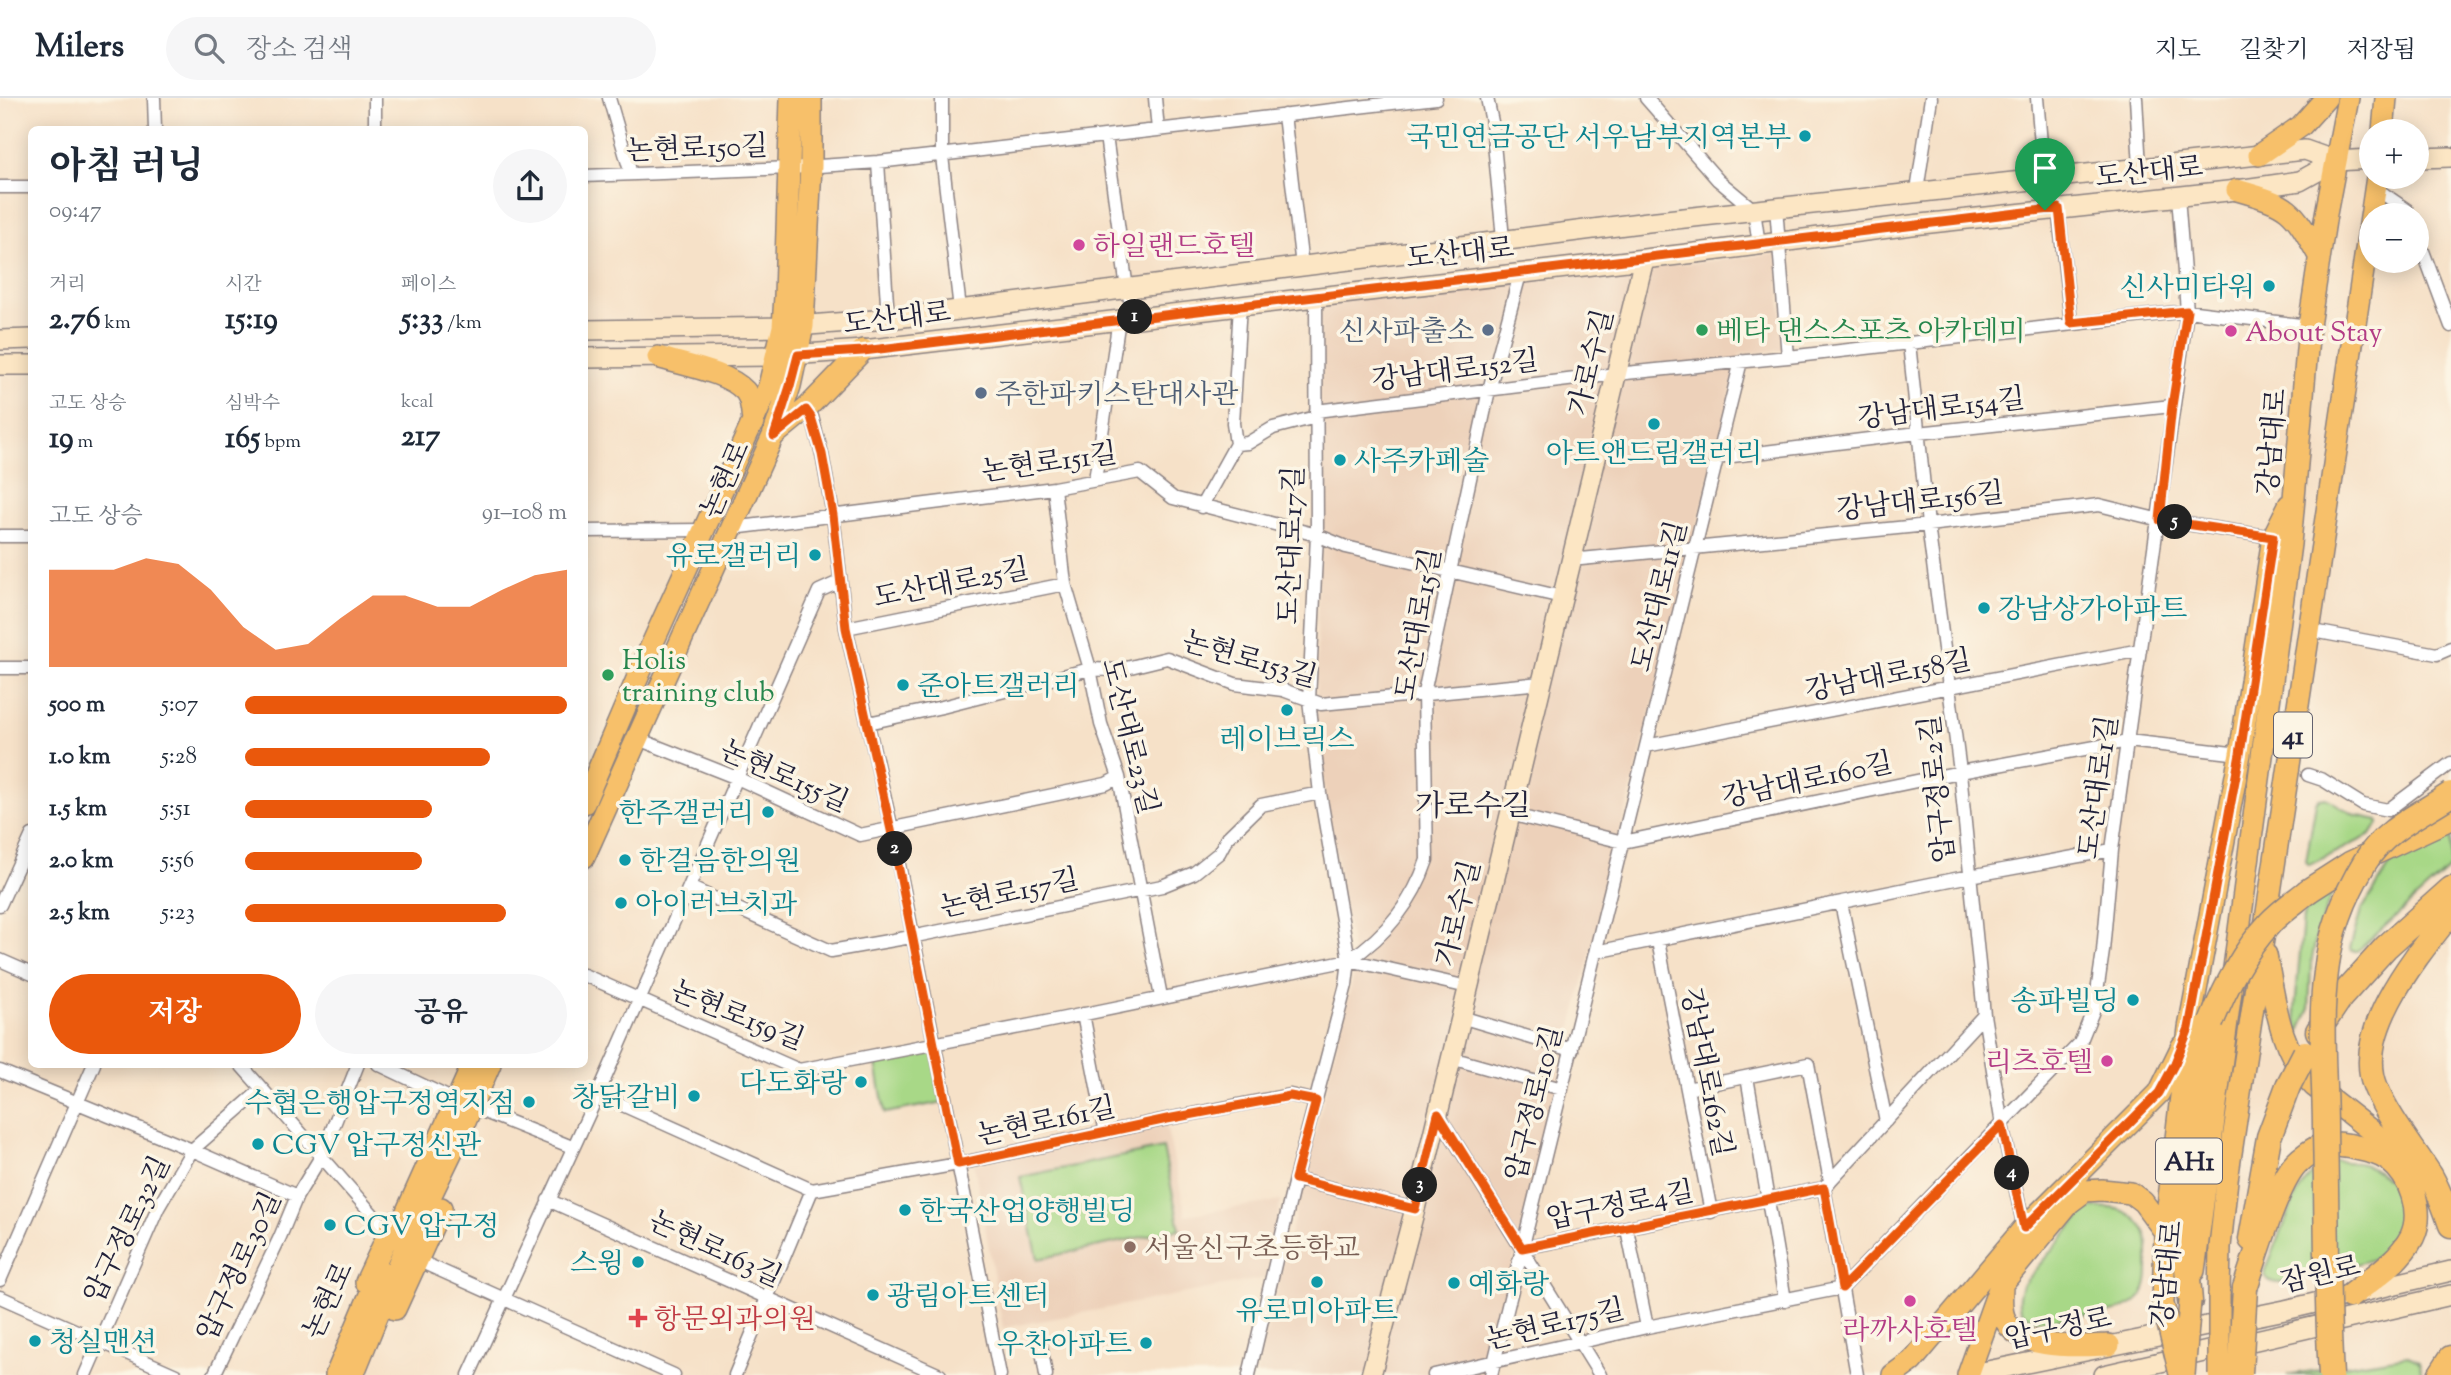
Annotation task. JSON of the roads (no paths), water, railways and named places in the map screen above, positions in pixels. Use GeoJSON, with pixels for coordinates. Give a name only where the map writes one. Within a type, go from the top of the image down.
{"type":"FeatureCollection","features":[{"type":"Feature","properties":{"kind":"highway"},"geometry":{"type":"LineString","coordinates":[[2332,1375],[2329,1337],[2325,972],[2342,908],[2365,861],[2389,834],[2416,813],[2451,794]]}},
{"type":"Feature","properties":{"kind":"highway","name":"AH1"},"geometry":{"type":"LineString","coordinates":[[2190,1301],[2182,1211],[2201,1066],[2200,1025],[2247,951],[2271,922],[2308,891],[2350,864],[2451,817]]}},
{"type":"Feature","properties":{"kind":"highway","name":"AH1"},"geometry":{"type":"LineString","coordinates":[[2233,1374],[2262,1171],[2269,1137],[2288,1086],[2305,1053],[2340,998],[2386,947],[2451,889]]}},
{"type":"Feature","properties":{"kind":"highway"},"geometry":{"type":"LineString","coordinates":[[2451,912],[2410,966],[2392,996],[2374,1037],[2371,1058],[2376,1091],[2432,1178],[2451,1225]]}},
{"type":"Feature","properties":{"kind":"highway"},"geometry":{"type":"LineString","coordinates":[[2245,1288],[2269,1219],[2295,1165],[2323,1146],[2342,1145],[2371,1150],[2390,1160],[2410,1188],[2417,1217],[2412,1238],[2405,1248],[2387,1267],[2350,1296]]}},
{"type":"Feature","properties":{"kind":"highway"},"geometry":{"type":"LineString","coordinates":[[2441,1375],[2451,1358]]}},
{"type":"Feature","properties":{"kind":"main road","name":"논현로"},"geometry":{"type":"LineString","coordinates":[[791,98],[801,167]]}},
{"type":"Feature","properties":{"kind":"main road","name":"논현로"},"geometry":{"type":"LineString","coordinates":[[588,848],[774,436],[790,386],[798,355],[793,326],[801,167],[811,98]]}},
{"type":"Feature","properties":{"kind":"main road"},"geometry":{"type":"LineString","coordinates":[[2259,155],[2301,126],[2326,98]]}},
{"type":"Feature","properties":{"kind":"main road","name":"강남대로"},"geometry":{"type":"LineString","coordinates":[[2182,1375],[2288,558],[2308,326],[2348,98]]}},
{"type":"Feature","properties":{"kind":"main road"},"geometry":{"type":"LineString","coordinates":[[2384,119],[2386,98]]}},
{"type":"Feature","properties":{"kind":"main road","name":"도산대로"},"geometry":{"type":"LineString","coordinates":[[588,330],[793,326],[888,318],[1503,239],[1917,191],[2305,150],[2336,162]]}},
{"type":"Feature","properties":{"kind":"main road"},"geometry":{"type":"LineString","coordinates":[[2429,158],[2451,157]]}},
{"type":"Feature","properties":{"kind":"main road","name":"도산대로"},"geometry":{"type":"LineString","coordinates":[[588,358],[776,356],[863,351],[2059,208],[2236,190],[2300,181],[2336,162],[2359,160]]}},
{"type":"Feature","properties":{"kind":"main road","name":"강남대로"},"geometry":{"type":"LineString","coordinates":[[2233,1374],[2219,1294],[2220,1247],[2227,1180],[2375,189]]}},
{"type":"Feature","properties":{"kind":"main road"},"geometry":{"type":"LineString","coordinates":[[2236,190],[2270,199],[2286,208],[2300,221],[2319,256]]}},
{"type":"Feature","properties":{"kind":"main road","name":"가로수길"},"geometry":{"type":"LineString","coordinates":[[1371,1375],[1415,1209],[1644,259]]}},
{"type":"Feature","properties":{"kind":"main road","name":"논현로"},"geometry":{"type":"LineString","coordinates":[[588,792],[769,386],[776,356],[793,326]]}},
{"type":"Feature","properties":{"kind":"main road"},"geometry":{"type":"LineString","coordinates":[[0,340],[28,339]]}},
{"type":"Feature","properties":{"kind":"main road"},"geometry":{"type":"LineString","coordinates":[[774,436],[806,410],[863,351]]}},
{"type":"Feature","properties":{"kind":"main road"},"geometry":{"type":"LineString","coordinates":[[658,357],[726,378],[745,391],[750,400],[753,423]]}},
{"type":"Feature","properties":{"kind":"main road"},"geometry":{"type":"LineString","coordinates":[[0,365],[28,365]]}},
{"type":"Feature","properties":{"kind":"main road"},"geometry":{"type":"LineString","coordinates":[[2182,1375],[2163,1304],[2165,1232],[2200,1025],[2273,537],[2294,494]]}},
{"type":"Feature","properties":{"kind":"main road"},"geometry":{"type":"LineString","coordinates":[[2262,940],[2284,1039],[2302,1074],[2432,1178]]}},
{"type":"Feature","properties":{"kind":"main road"},"geometry":{"type":"LineString","coordinates":[[1893,1375],[1912,1361],[2024,1228],[2159,1093],[2200,1025]]}},
{"type":"Feature","properties":{"kind":"main road","name":"논현로"},"geometry":{"type":"LineString","coordinates":[[465,1104],[472,1068]]}},
{"type":"Feature","properties":{"kind":"main road","name":"논현로"},"geometry":{"type":"LineString","coordinates":[[353,1375],[438,1164],[465,1104],[488,1068]]}},
{"type":"Feature","properties":{"kind":"main road","name":"논현로"},"geometry":{"type":"LineString","coordinates":[[323,1375],[426,1152],[448,1142]]}},
{"type":"Feature","properties":{"kind":"main road","name":"논현로"},"geometry":{"type":"LineString","coordinates":[[366,1375],[459,1169],[448,1142]]}},
{"type":"Feature","properties":{"kind":"main road","name":"논현로"},"geometry":{"type":"LineString","coordinates":[[336,1375],[388,1252],[438,1164]]}},
{"type":"Feature","properties":{"kind":"main road"},"geometry":{"type":"LineString","coordinates":[[1968,1375],[2002,1284],[2069,1203],[2085,1191],[2131,1193],[2143,1202],[2165,1232]]}},
{"type":"Feature","properties":{"kind":"main road","name":"잠원로"},"geometry":{"type":"LineString","coordinates":[[2202,1327],[2350,1296],[2451,1271]]}},
{"type":"Feature","properties":{"kind":"main road"},"geometry":{"type":"LineString","coordinates":[[2002,1284],[2005,1320],[2017,1334],[2032,1341],[2050,1344],[2109,1345]]}},
{"type":"Feature","properties":{"kind":"main road","name":"잠원로"},"geometry":{"type":"LineString","coordinates":[[2206,1352],[2451,1295]]}},
{"type":"Feature","properties":{"kind":"main road","name":"압구정로"},"geometry":{"type":"LineString","coordinates":[[1968,1375],[2202,1327]]}},
{"type":"Feature","properties":{"kind":"main road","name":"압구정로"},"geometry":{"type":"LineString","coordinates":[[2104,1375],[2206,1352]]}},
{"type":"Feature","properties":{"kind":"street"},"geometry":{"type":"LineString","coordinates":[[154,98],[155,126]]}},
{"type":"Feature","properties":{"kind":"street"},"geometry":{"type":"LineString","coordinates":[[375,98],[375,126]]}},
{"type":"Feature","properties":{"kind":"street"},"geometry":{"type":"LineString","coordinates":[[609,98],[631,174]]}},
{"type":"Feature","properties":{"kind":"street"},"geometry":{"type":"LineString","coordinates":[[943,98],[942,156],[960,309]]}},
{"type":"Feature","properties":{"kind":"street"},"geometry":{"type":"LineString","coordinates":[[1155,98],[1158,130]]}},
{"type":"Feature","properties":{"kind":"street","name":"논현로150길"},"geometry":{"type":"LineString","coordinates":[[588,176],[878,162],[1436,98]]}},
{"type":"Feature","properties":{"kind":"street"},"geometry":{"type":"LineString","coordinates":[[1487,98],[1492,122],[1503,239]]}},
{"type":"Feature","properties":{"kind":"street"},"geometry":{"type":"LineString","coordinates":[[1646,98],[1718,180],[1754,210],[1759,245]]}},
{"type":"Feature","properties":{"kind":"street"},"geometry":{"type":"LineString","coordinates":[[1917,191],[1931,98]]}},
{"type":"Feature","properties":{"kind":"street"},"geometry":{"type":"LineString","coordinates":[[2037,98],[2044,178]]}},
{"type":"Feature","properties":{"kind":"street"},"geometry":{"type":"LineString","coordinates":[[2136,98],[2140,168]]}},
{"type":"Feature","properties":{"kind":"street"},"geometry":{"type":"LineString","coordinates":[[1284,115],[1302,266]]}},
{"type":"Feature","properties":{"kind":"street"},"geometry":{"type":"LineString","coordinates":[[1095,480],[1127,318],[1127,289],[1106,136]]}},
{"type":"Feature","properties":{"kind":"street"},"geometry":{"type":"LineString","coordinates":[[878,162],[888,318]]}},
{"type":"Feature","properties":{"kind":"street"},"geometry":{"type":"LineString","coordinates":[[0,187],[28,187]]}},
{"type":"Feature","properties":{"kind":"street"},"geometry":{"type":"LineString","coordinates":[[2384,189],[2399,203]]}},
{"type":"Feature","properties":{"kind":"street","name":"도산대로1길"},"geometry":{"type":"LineString","coordinates":[[1842,1288],[2080,1042],[2095,1006],[2112,850],[2187,311],[2178,196]]}},
{"type":"Feature","properties":{"kind":"street"},"geometry":{"type":"LineString","coordinates":[[1776,208],[1788,357]]}},
{"type":"Feature","properties":{"kind":"street"},"geometry":{"type":"LineString","coordinates":[[2059,208],[2071,323]]}},
{"type":"Feature","properties":{"kind":"street"},"geometry":{"type":"LineString","coordinates":[[2429,267],[2451,326]]}},
{"type":"Feature","properties":{"kind":"street","name":"도산대로15길"},"geometry":{"type":"LineString","coordinates":[[1349,960],[1368,947],[1397,915],[1420,881],[1427,860],[1424,693],[1489,390],[1520,274]]}},
{"type":"Feature","properties":{"kind":"street","name":"도산대로17길"},"geometry":{"type":"LineString","coordinates":[[1249,1375],[1295,1179],[1346,985],[1349,960],[1320,793],[1308,701],[1317,535],[1315,297]]}},
{"type":"Feature","properties":{"kind":"street"},"geometry":{"type":"LineString","coordinates":[[1201,507],[1236,444],[1233,423],[1240,305]]}},
{"type":"Feature","properties":{"kind":"street","name":"강남대로152길"},"geometry":{"type":"LineString","coordinates":[[1236,444],[1248,443],[1273,428],[1316,414],[1616,374],[1788,357],[2071,323],[2187,311],[2308,326]]}},
{"type":"Feature","properties":{"kind":"street","name":"압구정로2길"},"geometry":{"type":"LineString","coordinates":[[1909,343],[1928,525],[1960,772],[1984,1015],[2002,1125],[2024,1228]]}},
{"type":"Feature","properties":{"kind":"street","name":"도산대로11길"},"geometry":{"type":"LineString","coordinates":[[1623,842],[1741,361]]}},
{"type":"Feature","properties":{"kind":"street","name":"강남대로154길"},"geometry":{"type":"LineString","coordinates":[[1716,458],[2172,406]]}},
{"type":"Feature","properties":{"kind":"street","name":"도산대로25길"},"geometry":{"type":"LineString","coordinates":[[806,410],[811,417],[822,454],[833,515],[846,628],[891,830],[1000,1375]]}},
{"type":"Feature","properties":{"kind":"street","name":"논현로151길"},"geometry":{"type":"LineString","coordinates":[[733,528],[1054,488],[1140,472],[1173,498],[1201,507],[1317,535],[1346,547],[1562,597]]}},
{"type":"Feature","properties":{"kind":"street","name":"도산대로23길"},"geometry":{"type":"LineString","coordinates":[[1054,488],[1065,584],[1090,669],[1101,724],[1119,777],[1161,997]]}},
{"type":"Feature","properties":{"kind":"street","name":"강남대로156길"},"geometry":{"type":"LineString","coordinates":[[1571,560],[1928,525],[2099,505],[2160,520],[2273,537]]}},
{"type":"Feature","properties":{"kind":"street"},"geometry":{"type":"LineString","coordinates":[[588,531],[704,530]]}},
{"type":"Feature","properties":{"kind":"street"},"geometry":{"type":"LineString","coordinates":[[0,537],[28,536]]}},
{"type":"Feature","properties":{"kind":"street"},"geometry":{"type":"LineString","coordinates":[[469,1375],[598,1094],[819,591],[839,582]]}},
{"type":"Feature","properties":{"kind":"street","name":"도산대로25길"},"geometry":{"type":"LineString","coordinates":[[846,628],[1065,584]]}},
{"type":"Feature","properties":{"kind":"street"},"geometry":{"type":"LineString","coordinates":[[2308,630],[2437,654],[2451,649]]}},
{"type":"Feature","properties":{"kind":"street","name":"강남대로158길"},"geometry":{"type":"LineString","coordinates":[[1646,746],[2140,650]]}},
{"type":"Feature","properties":{"kind":"street","name":"논현로153길"},"geometry":{"type":"LineString","coordinates":[[868,723],[1090,669],[1118,670],[1167,658],[1235,684],[1283,690],[1321,704],[1541,683]]}},
{"type":"Feature","properties":{"kind":"street"},"geometry":{"type":"LineString","coordinates":[[0,668],[28,668]]}},
{"type":"Feature","properties":{"kind":"street","name":"논현로155길"},"geometry":{"type":"LineString","coordinates":[[638,739],[737,778],[860,835],[1106,784],[1119,777]]}},
{"type":"Feature","properties":{"kind":"street","name":"강남대로160길"},"geometry":{"type":"LineString","coordinates":[[1510,814],[1623,842],[1960,772],[2129,741],[2240,754]]}},
{"type":"Feature","properties":{"kind":"street"},"geometry":{"type":"LineString","coordinates":[[2308,775],[2323,780],[2363,805],[2388,810],[2451,763]]}},
{"type":"Feature","properties":{"kind":"street","name":"논현로157길"},"geometry":{"type":"LineString","coordinates":[[689,887],[831,951],[1163,886],[1194,873],[1219,853],[1227,838],[1261,805],[1320,793]]}},
{"type":"Feature","properties":{"kind":"street","name":"압구정로10길"},"geometry":{"type":"LineString","coordinates":[[1493,1369],[1623,842]]}},
{"type":"Feature","properties":{"kind":"street"},"geometry":{"type":"LineString","coordinates":[[0,905],[28,844]]}},
{"type":"Feature","properties":{"kind":"street"},"geometry":{"type":"LineString","coordinates":[[1596,952],[2112,850]]}},
{"type":"Feature","properties":{"kind":"street"},"geometry":{"type":"LineString","coordinates":[[1841,903],[1886,1121]]}},
{"type":"Feature","properties":{"kind":"street","name":"강남대로162길"},"geometry":{"type":"LineString","coordinates":[[1658,941],[1711,1212]]}},
{"type":"Feature","properties":{"kind":"street"},"geometry":{"type":"LineString","coordinates":[[0,960],[28,972]]}},
{"type":"Feature","properties":{"kind":"street","name":"논현로159길"},"geometry":{"type":"LineString","coordinates":[[588,977],[799,1070],[1349,960],[1468,987]]}},
{"type":"Feature","properties":{"kind":"street"},"geometry":{"type":"LineString","coordinates":[[1083,1014],[1106,1133]]}},
{"type":"Feature","properties":{"kind":"street"},"geometry":{"type":"LineString","coordinates":[[1827,1185],[1984,1015]]}},
{"type":"Feature","properties":{"kind":"street"},"geometry":{"type":"LineString","coordinates":[[1461,1017],[1572,1050]]}},
{"type":"Feature","properties":{"kind":"street"},"geometry":{"type":"LineString","coordinates":[[1451,1058],[1562,1089]]}},
{"type":"Feature","properties":{"kind":"street"},"geometry":{"type":"LineString","coordinates":[[1687,1089],[1808,1064],[1857,1375]]}},
{"type":"Feature","properties":{"kind":"street"},"geometry":{"type":"LineString","coordinates":[[0,1280],[92,1068]]}},
{"type":"Feature","properties":{"kind":"street"},"geometry":{"type":"LineString","coordinates":[[243,1068],[389,1233]]}},
{"type":"Feature","properties":{"kind":"street","name":"압구정로30길"},"geometry":{"type":"LineString","coordinates":[[214,1375],[297,1196],[322,1155],[356,1068]]}},
{"type":"Feature","properties":{"kind":"street"},"geometry":{"type":"LineString","coordinates":[[386,1068],[465,1104],[572,1147]]}},
{"type":"Feature","properties":{"kind":"street"},"geometry":{"type":"LineString","coordinates":[[0,1072],[297,1196]]}},
{"type":"Feature","properties":{"kind":"street"},"geometry":{"type":"LineString","coordinates":[[1747,1077],[1785,1300]]}},
{"type":"Feature","properties":{"kind":"street","name":"압구정로32길"},"geometry":{"type":"LineString","coordinates":[[85,1375],[158,1208],[192,1150],[261,1090]]}},
{"type":"Feature","properties":{"kind":"street"},"geometry":{"type":"LineString","coordinates":[[598,1094],[812,1191],[736,1375]]}},
{"type":"Feature","properties":{"kind":"street","name":"논현로161길"},"geometry":{"type":"LineString","coordinates":[[812,1191],[1290,1096],[1316,1101]]}},
{"type":"Feature","properties":{"kind":"street"},"geometry":{"type":"LineString","coordinates":[[1438,1114],[1600,1375]]}},
{"type":"Feature","properties":{"kind":"street"},"geometry":{"type":"LineString","coordinates":[[1295,1179],[1415,1209]]}},
{"type":"Feature","properties":{"kind":"street","name":"압구정로4길"},"geometry":{"type":"LineString","coordinates":[[1522,1248],[1711,1212],[1827,1185]]}},
{"type":"Feature","properties":{"kind":"street","name":"논현로163길"},"geometry":{"type":"LineString","coordinates":[[548,1200],[940,1375]]}},
{"type":"Feature","properties":{"kind":"street","name":"논현로175길"},"geometry":{"type":"LineString","coordinates":[[1627,1229],[1647,1327]]}},
{"type":"Feature","properties":{"kind":"street"},"geometry":{"type":"LineString","coordinates":[[417,1261],[674,1375]]}},
{"type":"Feature","properties":{"kind":"street","name":"논현로175길"},"geometry":{"type":"LineString","coordinates":[[1434,1375],[1493,1369],[1647,1327],[1842,1288]]}},
{"type":"Feature","properties":{"kind":"street"},"geometry":{"type":"LineString","coordinates":[[0,1297],[176,1375]]}},
{"type":"Feature","properties":{"kind":"street"},"geometry":{"type":"LineString","coordinates":[[1040,1339],[1046,1375]]}},
{"type":"Feature","properties":{"kind":"place","name":"국민연금공단 서우남부지역본부"},"geometry":{"type":"Point","coordinates":[1805,136]}},
{"type":"Feature","properties":{"kind":"place","name":"하일랜드호텔"},"geometry":{"type":"Point","coordinates":[1079,245]}},
{"type":"Feature","properties":{"kind":"place","name":"신사미타워"},"geometry":{"type":"Point","coordinates":[2269,286]}},
{"type":"Feature","properties":{"kind":"place","name":"신사파출소"},"geometry":{"type":"Point","coordinates":[1488,330]}},
{"type":"Feature","properties":{"kind":"place","name":"베타 댄스스포츠 아카데미"},"geometry":{"type":"Point","coordinates":[1702,330]}},
{"type":"Feature","properties":{"kind":"place","name":"About Stay"},"geometry":{"type":"Point","coordinates":[2231,331]}},
{"type":"Feature","properties":{"kind":"place","name":"주한파키스탄대사관"},"geometry":{"type":"Point","coordinates":[981,393]}},
{"type":"Feature","properties":{"kind":"place","name":"아트앤드림갤러리"},"geometry":{"type":"Point","coordinates":[1654,424]}},
{"type":"Feature","properties":{"kind":"place","name":"사주카페술"},"geometry":{"type":"Point","coordinates":[1340,460]}},
{"type":"Feature","properties":{"kind":"place","name":"유로갤러리"},"geometry":{"type":"Point","coordinates":[815,555]}},
{"type":"Feature","properties":{"kind":"place","name":"강남상가아파트"},"geometry":{"type":"Point","coordinates":[1984,608]}},
{"type":"Feature","properties":{"kind":"place","name":"Holis training club"},"geometry":{"type":"Point","coordinates":[608,675]}},
{"type":"Feature","properties":{"kind":"place","name":"준아트갤러리"},"geometry":{"type":"Point","coordinates":[903,685]}},
{"type":"Feature","properties":{"kind":"place","name":"레이브릭스"},"geometry":{"type":"Point","coordinates":[1287,710]}},
{"type":"Feature","properties":{"kind":"place","name":"한주갤러리"},"geometry":{"type":"Point","coordinates":[768,812]}},
{"type":"Feature","properties":{"kind":"place","name":"한걸음한의원"},"geometry":{"type":"Point","coordinates":[625,860]}},
{"type":"Feature","properties":{"kind":"place","name":"아이러브치과"},"geometry":{"type":"Point","coordinates":[621,903]}},
{"type":"Feature","properties":{"kind":"place","name":"송파빌딩"},"geometry":{"type":"Point","coordinates":[2133,1000]}},
{"type":"Feature","properties":{"kind":"place","name":"리츠호텔"},"geometry":{"type":"Point","coordinates":[2107,1061]}},
{"type":"Feature","properties":{"kind":"place","name":"다도화랑"},"geometry":{"type":"Point","coordinates":[861,1082]}},
{"type":"Feature","properties":{"kind":"place","name":"창닭갈비"},"geometry":{"type":"Point","coordinates":[694,1096]}},
{"type":"Feature","properties":{"kind":"place","name":"수협은행압구정역지점"},"geometry":{"type":"Point","coordinates":[529,1102]}},
{"type":"Feature","properties":{"kind":"place","name":"CGV 압구정신관"},"geometry":{"type":"Point","coordinates":[258,1144]}},
{"type":"Feature","properties":{"kind":"place","name":"한국산업양행빌딩"},"geometry":{"type":"Point","coordinates":[905,1210]}},
{"type":"Feature","properties":{"kind":"place","name":"CGV 압구정"},"geometry":{"type":"Point","coordinates":[330,1225]}},
{"type":"Feature","properties":{"kind":"place","name":"서울신구초등학교"},"geometry":{"type":"Point","coordinates":[1130,1247]}},
{"type":"Feature","properties":{"kind":"place","name":"스윙"},"geometry":{"type":"Point","coordinates":[638,1262]}},
{"type":"Feature","properties":{"kind":"place","name":"유로미아파트"},"geometry":{"type":"Point","coordinates":[1317,1282]}},
{"type":"Feature","properties":{"kind":"place","name":"예화랑"},"geometry":{"type":"Point","coordinates":[1454,1283]}},
{"type":"Feature","properties":{"kind":"place","name":"광림아트센터"},"geometry":{"type":"Point","coordinates":[873,1295]}},
{"type":"Feature","properties":{"kind":"place","name":"라까사호텔"},"geometry":{"type":"Point","coordinates":[1910,1301]}},
{"type":"Feature","properties":{"kind":"place","name":"항문외과의원"},"geometry":{"type":"Point","coordinates":[638,1318]}},
{"type":"Feature","properties":{"kind":"place","name":"청실맨션"},"geometry":{"type":"Point","coordinates":[35,1341]}},
{"type":"Feature","properties":{"kind":"place","name":"우찬아파트"},"geometry":{"type":"Point","coordinates":[1146,1343]}},
{"type":"Feature","properties":{"kind":"district","name":"가로수길"},"geometry":{"type":"Point","coordinates":[1473,805]}}]}
